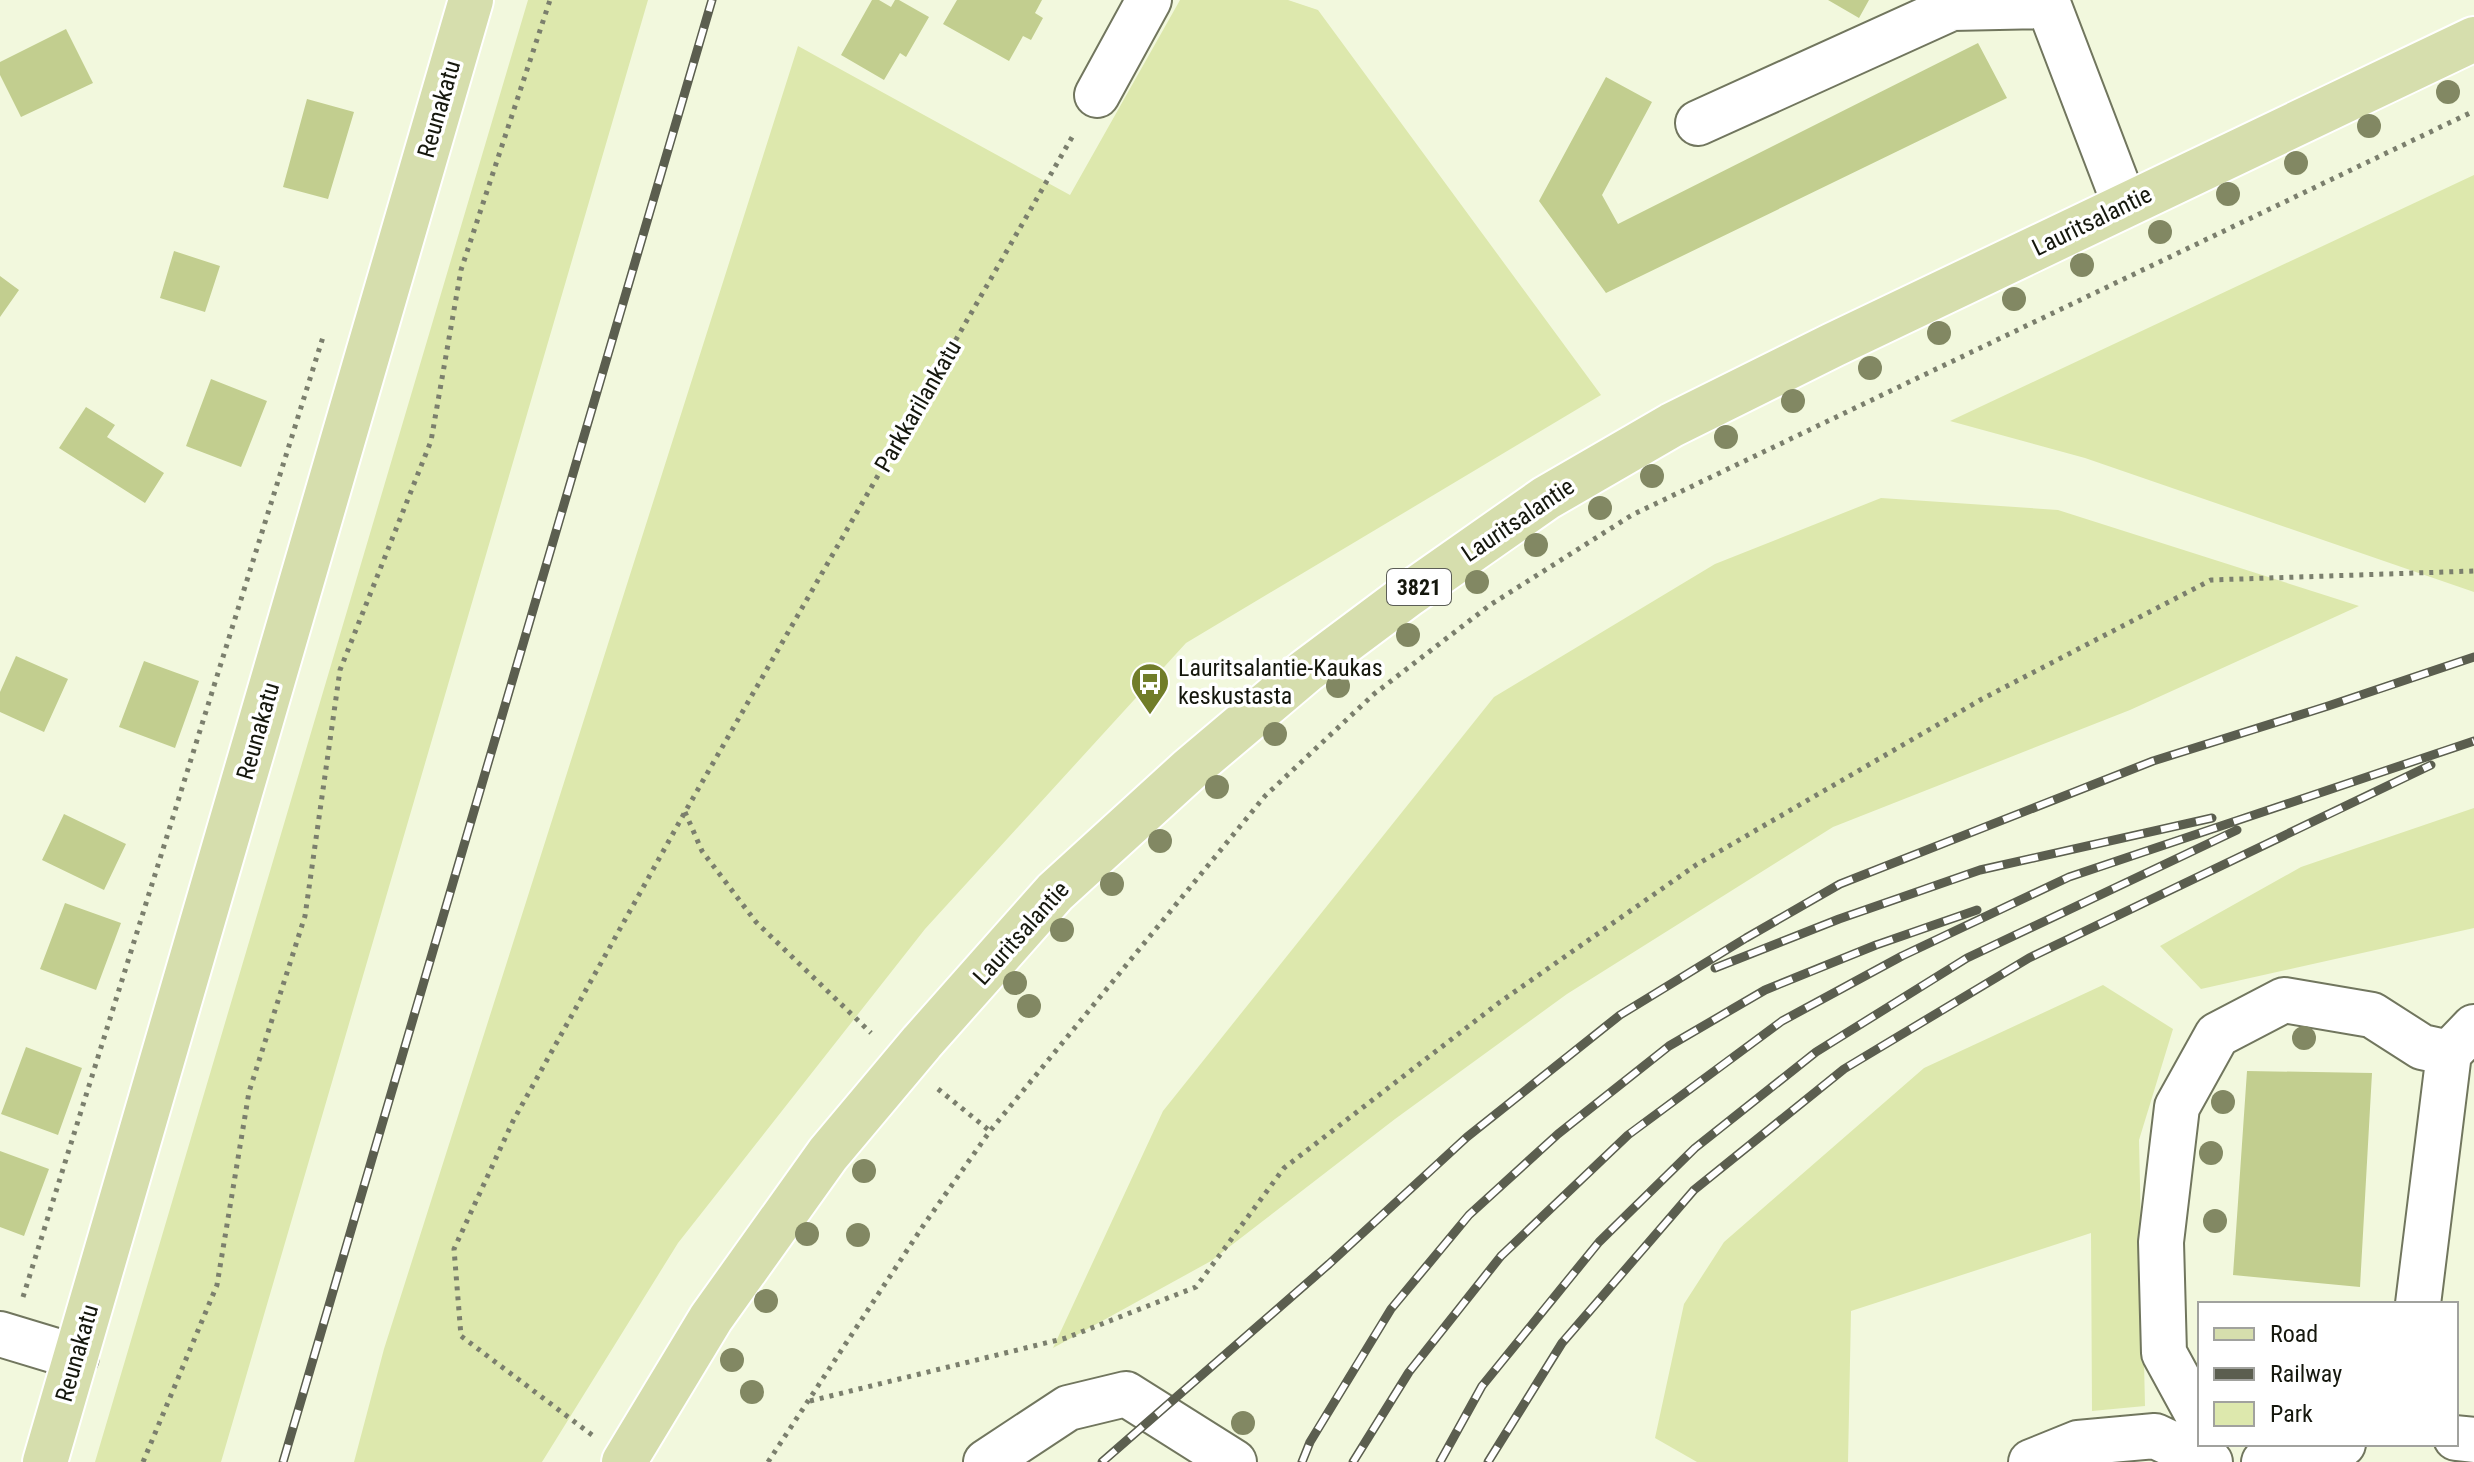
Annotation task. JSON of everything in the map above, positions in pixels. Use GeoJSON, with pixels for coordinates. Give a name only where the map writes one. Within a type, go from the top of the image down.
{"type":"FeatureCollection","features":[{"type":"Feature","properties":{"kind":"main road","name":"Reunakatu"},"geometry":{"type":"LineString","coordinates":[[45,1462],[471,0]]}},
{"type":"Feature","properties":{"kind":"main road","name":"Lauritsalantie"},"geometry":{"type":"LineString","coordinates":[[612,1451],[828,1154],[1055,892],[1190,769],[1283,691],[1409,594],[1546,498],[1659,432],[1833,345],[2474,39]]}},
{"type":"Feature","properties":{"kind":"street"},"geometry":{"type":"LineString","coordinates":[[1097,95],[1149,0]]}},
{"type":"Feature","properties":{"kind":"street"},"geometry":{"type":"LineString","coordinates":[[1698,123],[1952,8],[2049,6],[2125,205]]}},
{"type":"Feature","properties":{"kind":"street"},"geometry":{"type":"LineString","coordinates":[[2198,1415],[2164,1353],[2161,1242],[2177,1107],[2217,1035],[2284,1000],[2372,1015],[2422,1047],[2462,1040],[2418,1302]]}},
{"type":"Feature","properties":{"kind":"street"},"geometry":{"type":"LineString","coordinates":[[5,1336],[76,1357]]}},
{"type":"Feature","properties":{"kind":"street"},"geometry":{"type":"LineString","coordinates":[[986,1462],[1068,1408],[1126,1394],[1234,1462]]}},
{"type":"Feature","properties":{"kind":"street"},"geometry":{"type":"LineString","coordinates":[[2031,1462],[2078,1443],[2155,1436],[2210,1462]]}},
{"type":"Feature","properties":{"kind":"street"},"geometry":{"type":"LineString","coordinates":[[2245,1462],[2279,1446]]}},
{"type":"Feature","properties":{"kind":"street"},"geometry":{"type":"LineString","coordinates":[[2264,1462],[2334,1446]]}},
{"type":"Feature","properties":{"kind":"path"},"geometry":{"type":"LineString","coordinates":[[143,1462],[217,1285],[249,1092],[305,916],[340,670],[431,441],[461,270],[550,0]]}},
{"type":"Feature","properties":{"kind":"path","name":"Parkkarilankatu"},"geometry":{"type":"LineString","coordinates":[[612,1451],[461,1336],[454,1249],[513,1121],[685,812],[1097,95]]}},
{"type":"Feature","properties":{"kind":"path"},"geometry":{"type":"LineString","coordinates":[[768,1462],[923,1226],[990,1131],[1265,796],[1374,694],[1490,605],[1632,515],[2474,111]]}},
{"type":"Feature","properties":{"kind":"path"},"geometry":{"type":"LineString","coordinates":[[5,1336],[325,330]]}},
{"type":"Feature","properties":{"kind":"path"},"geometry":{"type":"LineString","coordinates":[[810,1401],[1066,1338],[1196,1287],[1284,1168],[1500,1002],[1696,865],[1982,699],[2211,580],[2474,571]]}},
{"type":"Feature","properties":{"kind":"path"},"geometry":{"type":"LineString","coordinates":[[685,812],[702,851],[756,922],[871,1033]]}},
{"type":"Feature","properties":{"kind":"path"},"geometry":{"type":"LineString","coordinates":[[937,1087],[990,1131]]}},
{"type":"Feature","properties":{"kind":"green space"},"geometry":{"type":"Polygon","coordinates":[[[528,0],[648,0],[221,1462],[95,1462],[528,0]]]}},
{"type":"Feature","properties":{"kind":"green space"},"geometry":{"type":"Polygon","coordinates":[[[1180,0],[1288,0],[1318,10],[1601,395],[1186,643],[925,929],[678,1243],[542,1462],[354,1462],[384,1349],[798,46],[1070,195],[1180,0]]]}},
{"type":"Feature","properties":{"kind":"green space"},"geometry":{"type":"Polygon","coordinates":[[[2474,175],[2474,592],[2085,458],[1950,421],[2474,175]]]}},
{"type":"Feature","properties":{"kind":"green space"},"geometry":{"type":"Polygon","coordinates":[[[1881,498],[2058,510],[2359,606],[2130,710],[1833,827],[1567,994],[1395,1119],[1211,1261],[1053,1348],[1163,1111],[1494,697],[1715,564],[1881,498]]]}},
{"type":"Feature","properties":{"kind":"green space"},"geometry":{"type":"Polygon","coordinates":[[[2474,808],[2474,928],[2201,989],[2160,946],[2301,867],[2474,808]]]}},
{"type":"Feature","properties":{"kind":"green space"},"geometry":{"type":"Polygon","coordinates":[[[2103,985],[2173,1029],[2139,1140],[2145,1406],[2092,1411],[2091,1233],[1851,1311],[1848,1462],[1697,1462],[1655,1438],[1684,1304],[1724,1242],[1924,1068],[2103,985]]]}},
{"type":"Feature","properties":{"kind":"building"},"geometry":{"type":"Polygon","coordinates":[[[872,0],[879,0],[891,7],[895,0],[899,0],[929,17],[906,57],[900,53],[884,80],[841,55],[872,0]]]}},
{"type":"Feature","properties":{"kind":"building"},"geometry":{"type":"Polygon","coordinates":[[[957,0],[1042,0],[1035,13],[1043,18],[1031,40],[1023,36],[1009,61],[943,24],[957,0]]]}},
{"type":"Feature","properties":{"kind":"building"},"geometry":{"type":"Polygon","coordinates":[[[1828,0],[1869,0],[1859,18],[1828,0]]]}},
{"type":"Feature","properties":{"kind":"building"},"geometry":{"type":"Polygon","coordinates":[[[66,29],[93,83],[21,117],[0,75],[0,62],[66,29]]]}},
{"type":"Feature","properties":{"kind":"building"},"geometry":{"type":"Polygon","coordinates":[[[1978,43],[2007,98],[1606,293],[1539,201],[1606,77],[1652,102],[1602,195],[1618,224],[1978,43]]]}},
{"type":"Feature","properties":{"kind":"building"},"geometry":{"type":"Polygon","coordinates":[[[307,99],[354,112],[328,199],[283,187],[307,99]]]}},
{"type":"Feature","properties":{"kind":"building"},"geometry":{"type":"Polygon","coordinates":[[[174,251],[220,266],[205,312],[160,298],[174,251]]]}},
{"type":"Feature","properties":{"kind":"building"},"geometry":{"type":"Polygon","coordinates":[[[0,276],[19,290],[0,317],[0,276]]]}},
{"type":"Feature","properties":{"kind":"building"},"geometry":{"type":"Polygon","coordinates":[[[211,379],[267,401],[241,467],[186,446],[211,379]]]}},
{"type":"Feature","properties":{"kind":"building"},"geometry":{"type":"Polygon","coordinates":[[[86,407],[115,425],[107,437],[164,473],[145,503],[59,448],[86,407]]]}},
{"type":"Feature","properties":{"kind":"building"},"geometry":{"type":"Polygon","coordinates":[[[16,656],[68,679],[44,732],[0,712],[0,692],[16,656]]]}},
{"type":"Feature","properties":{"kind":"building"},"geometry":{"type":"Polygon","coordinates":[[[144,661],[199,681],[175,748],[119,727],[144,661]]]}},
{"type":"Feature","properties":{"kind":"building"},"geometry":{"type":"Polygon","coordinates":[[[64,814],[126,844],[104,890],[42,860],[64,814]]]}},
{"type":"Feature","properties":{"kind":"building"},"geometry":{"type":"Polygon","coordinates":[[[65,903],[121,923],[96,990],[40,969],[65,903]]]}},
{"type":"Feature","properties":{"kind":"building"},"geometry":{"type":"Polygon","coordinates":[[[26,1047],[82,1068],[58,1135],[1,1114],[26,1047]]]}},
{"type":"Feature","properties":{"kind":"building"},"geometry":{"type":"Polygon","coordinates":[[[2247,1071],[2372,1073],[2360,1287],[2233,1275],[2247,1071]]]}},
{"type":"Feature","properties":{"kind":"building"},"geometry":{"type":"Polygon","coordinates":[[[0,1151],[49,1169],[24,1236],[0,1227],[0,1151]]]}},
{"type":"Feature","properties":{"kind":"railway"},"geometry":{"type":"LineString","coordinates":[[283,1462],[712,0]]}},
{"type":"Feature","properties":{"kind":"railway"},"geometry":{"type":"LineString","coordinates":[[1102,1462],[1329,1264],[1467,1137],[1620,1015],[1746,938],[1840,884],[2153,761],[2474,657]]}},
{"type":"Feature","properties":{"kind":"railway"},"geometry":{"type":"LineString","coordinates":[[1353,1462],[1409,1372],[1501,1256],[1628,1135],[1782,1021],[1902,956],[2069,877],[2474,741]]}},
{"type":"Feature","properties":{"kind":"railway"},"geometry":{"type":"LineString","coordinates":[[1488,1462],[1562,1343],[1694,1190],[1844,1069],[2029,958],[2431,765]]}},
{"type":"Feature","properties":{"kind":"railway"},"geometry":{"type":"LineString","coordinates":[[1715,968],[1839,919],[1980,870],[2212,818]]}},
{"type":"Feature","properties":{"kind":"railway"},"geometry":{"type":"LineString","coordinates":[[1440,1462],[1482,1386],[1599,1242],[1695,1148],[1816,1052],[1967,958],[2237,830]]}},
{"type":"Feature","properties":{"kind":"railway"},"geometry":{"type":"LineString","coordinates":[[1302,1462],[1310,1442],[1391,1309],[1469,1215],[1558,1134],[1669,1046],[1765,990],[1876,945],[1977,910]]}},
{"type":"Feature","properties":{"kind":"place","name":"Lauritsalantie-Kaukas keskustasta"},"geometry":{"type":"Point","coordinates":[1150,716]}}]}
